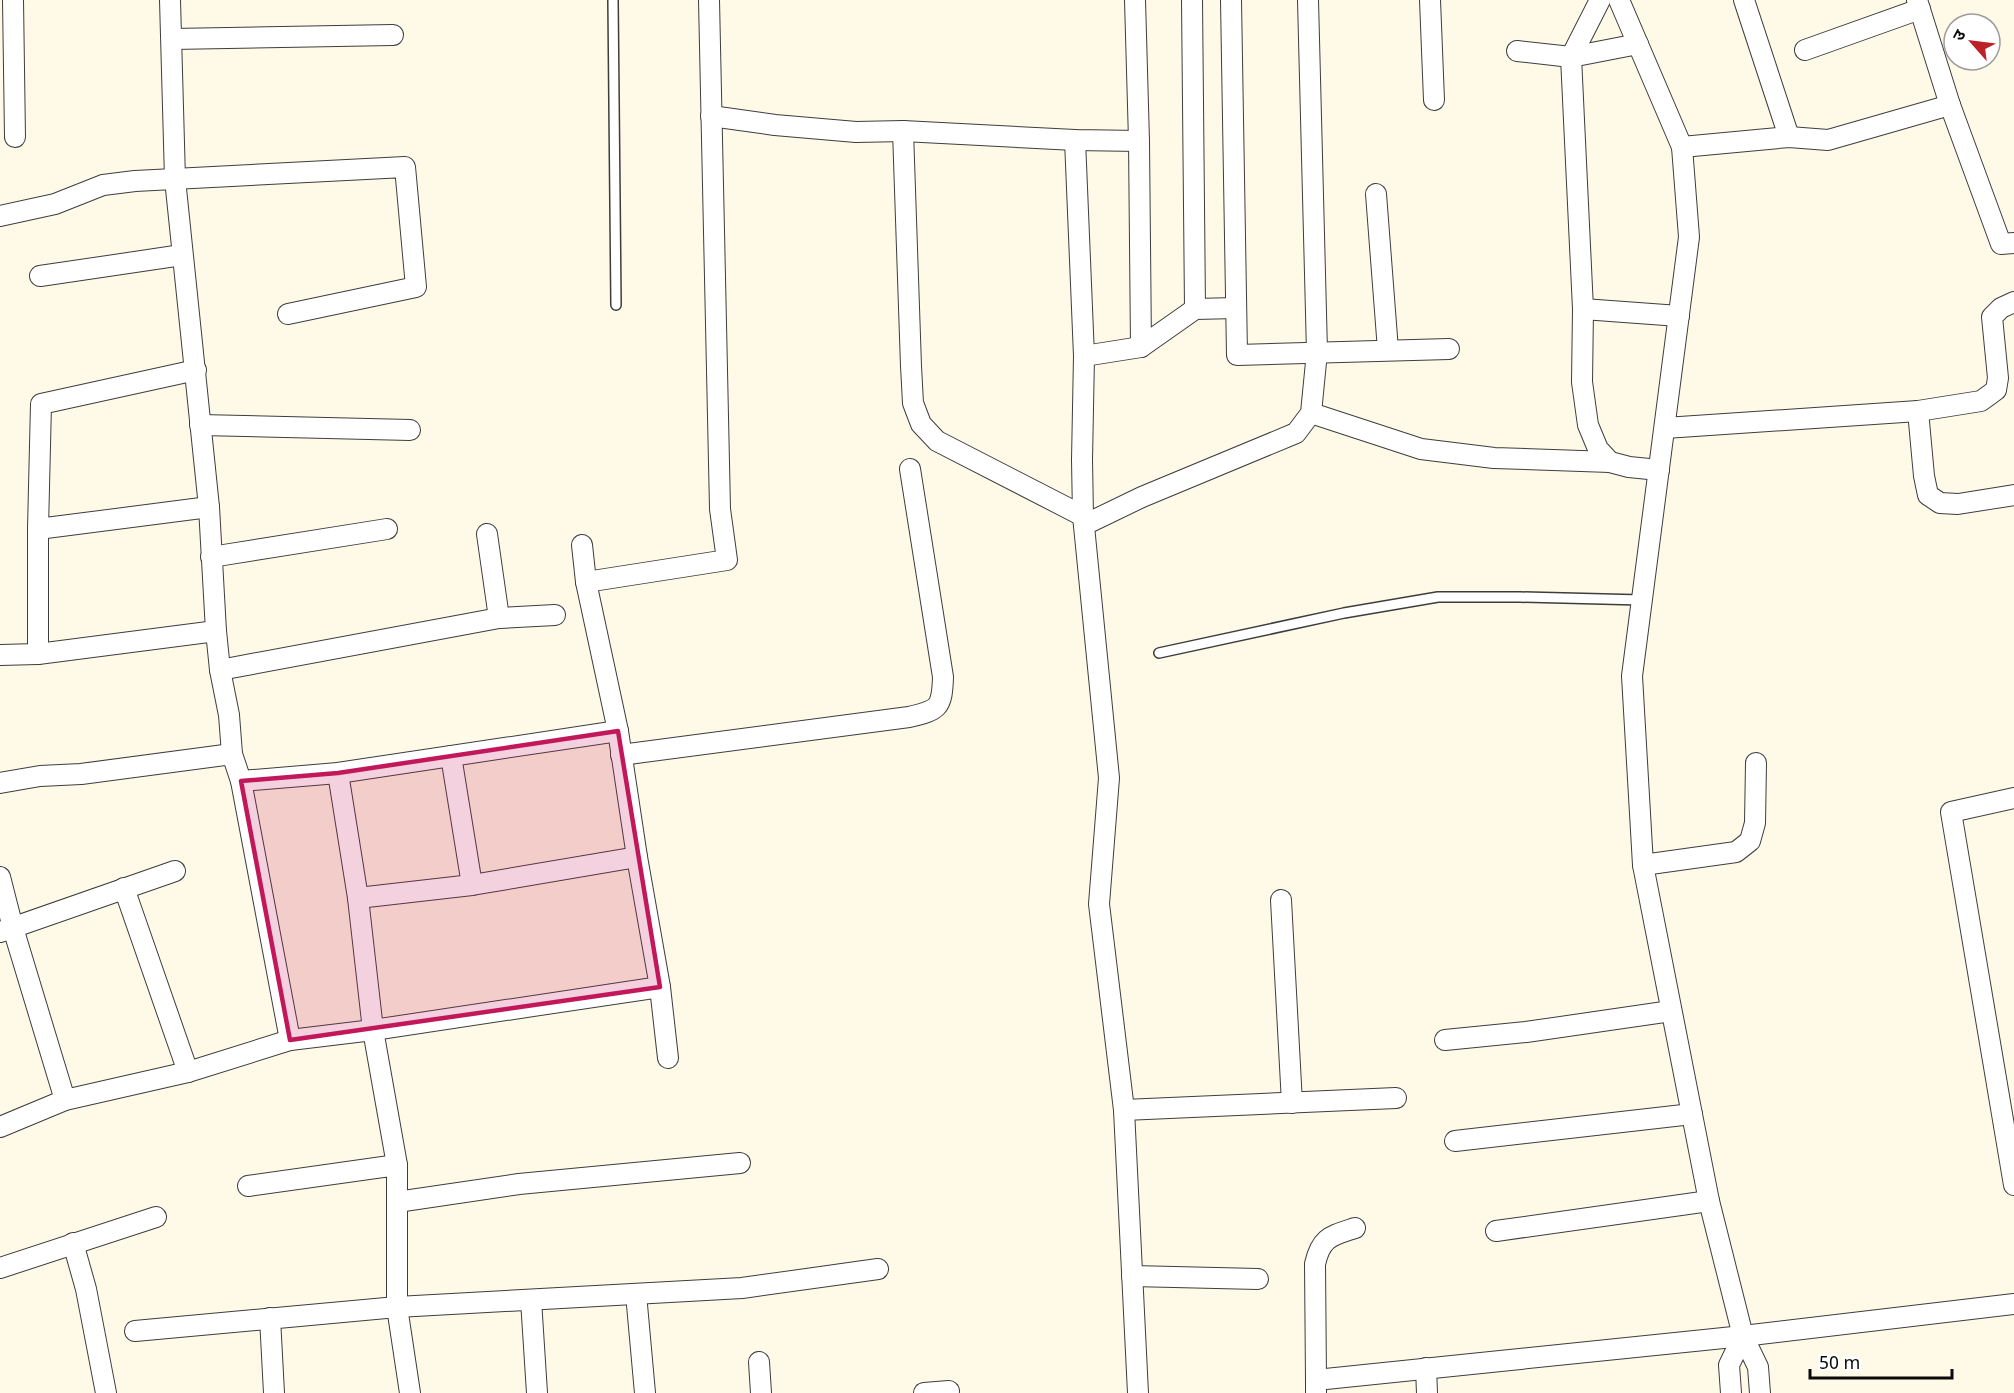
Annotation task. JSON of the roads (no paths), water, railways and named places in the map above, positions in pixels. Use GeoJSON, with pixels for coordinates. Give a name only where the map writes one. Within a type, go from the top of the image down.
{"type":"FeatureCollection","features":[{"type":"Feature","properties":{"kind":"street"},"geometry":{"type":"LineString","coordinates":[[13,0],[15,137]]}},
{"type":"Feature","properties":{"kind":"street"},"geometry":{"type":"LineString","coordinates":[[170,0],[175,179],[209,507],[220,670],[229,715],[232,754],[241,782],[290,1040]]}},
{"type":"Feature","properties":{"kind":"street"},"geometry":{"type":"LineString","coordinates":[[586,582],[727,560],[720,509],[709,0]]}},
{"type":"Feature","properties":{"kind":"street"},"geometry":{"type":"LineString","coordinates":[[1135,0],[1141,347]]}},
{"type":"Feature","properties":{"kind":"street"},"geometry":{"type":"LineString","coordinates":[[1192,0],[1196,309]]}},
{"type":"Feature","properties":{"kind":"street"},"geometry":{"type":"LineString","coordinates":[[1231,0],[1237,355],[1449,349]]}},
{"type":"Feature","properties":{"kind":"street"},"geometry":{"type":"LineString","coordinates":[[1084,521],[1296,433],[1311,413],[1317,352],[1308,0]]}},
{"type":"Feature","properties":{"kind":"street"},"geometry":{"type":"LineString","coordinates":[[1430,0],[1434,100]]}},
{"type":"Feature","properties":{"kind":"street"},"geometry":{"type":"LineString","coordinates":[[1600,0],[1570,57],[1583,309],[1582,382],[1588,425],[1598,449],[1610,462]]}},
{"type":"Feature","properties":{"kind":"street"},"geometry":{"type":"LineString","coordinates":[[1619,0],[1682,147],[1689,237],[1632,676],[1643,865],[1708,1201],[1743,1336],[1758,1367],[1760,1393]]}},
{"type":"Feature","properties":{"kind":"street"},"geometry":{"type":"LineString","coordinates":[[1744,0],[1789,137]]}},
{"type":"Feature","properties":{"kind":"street"},"geometry":{"type":"LineString","coordinates":[[1805,50],[1919,4],[1950,105],[2001,244],[2014,243]]}},
{"type":"Feature","properties":{"kind":"street"},"geometry":{"type":"LineString","coordinates":[[172,39],[393,35]]}},
{"type":"Feature","properties":{"kind":"street"},"geometry":{"type":"LineString","coordinates":[[1517,51],[1570,57],[1638,44]]}},
{"type":"Feature","properties":{"kind":"street"},"geometry":{"type":"LineString","coordinates":[[1682,147],[1789,137],[1828,140],[1950,105]]}},
{"type":"Feature","properties":{"kind":"street"},"geometry":{"type":"LineString","coordinates":[[711,116],[775,125],[856,132],[903,131],[1139,141]]}},
{"type":"Feature","properties":{"kind":"street"},"geometry":{"type":"LineString","coordinates":[[903,131],[913,404],[921,424],[938,441],[1084,521]]}},
{"type":"Feature","properties":{"kind":"street"},"geometry":{"type":"LineString","coordinates":[[1075,140],[1084,356],[1082,460],[1084,521],[1109,778],[1099,904],[1124,1110],[1138,1393]]}},
{"type":"Feature","properties":{"kind":"street"},"geometry":{"type":"LineString","coordinates":[[0,216],[55,204],[103,186],[175,179],[405,167],[416,287],[288,314]]}},
{"type":"Feature","properties":{"kind":"street"},"geometry":{"type":"LineString","coordinates":[[1376,194],[1388,350]]}},
{"type":"Feature","properties":{"kind":"street"},"geometry":{"type":"LineString","coordinates":[[40,276],[182,255]]}},
{"type":"Feature","properties":{"kind":"street"},"geometry":{"type":"LineString","coordinates":[[1665,428],[1918,411],[1981,401],[1996,390],[1998,378],[1992,317],[2001,308],[2014,302]]}},
{"type":"Feature","properties":{"kind":"street"},"geometry":{"type":"LineString","coordinates":[[1084,356],[1141,347],[1196,309],[1236,308]]}},
{"type":"Feature","properties":{"kind":"street"},"geometry":{"type":"LineString","coordinates":[[1583,309],[1679,316]]}},
{"type":"Feature","properties":{"kind":"street"},"geometry":{"type":"LineString","coordinates":[[38,654],[41,404],[196,369]]}},
{"type":"Feature","properties":{"kind":"street"},"geometry":{"type":"LineString","coordinates":[[1918,411],[1928,495],[1940,503],[1958,504],[2014,495]]}},
{"type":"Feature","properties":{"kind":"street"},"geometry":{"type":"LineString","coordinates":[[1311,413],[1421,449],[1494,458],[1610,462],[1629,467],[1659,470]]}},
{"type":"Feature","properties":{"kind":"street"},"geometry":{"type":"LineString","coordinates":[[200,425],[410,430]]}},
{"type":"Feature","properties":{"kind":"street"},"geometry":{"type":"LineString","coordinates":[[621,755],[909,717],[933,711],[942,698],[943,677],[910,469]]}},
{"type":"Feature","properties":{"kind":"street"},"geometry":{"type":"LineString","coordinates":[[38,529],[209,507]]}},
{"type":"Feature","properties":{"kind":"street"},"geometry":{"type":"LineString","coordinates":[[211,557],[387,529]]}},
{"type":"Feature","properties":{"kind":"street"},"geometry":{"type":"LineString","coordinates":[[487,534],[499,618]]}},
{"type":"Feature","properties":{"kind":"street"},"geometry":{"type":"LineString","coordinates":[[582,545],[586,582],[618,731],[660,987],[668,1058]]}},
{"type":"Feature","properties":{"kind":"street"},"geometry":{"type":"LineString","coordinates":[[220,670],[499,618],[555,615]]}},
{"type":"Feature","properties":{"kind":"street"},"geometry":{"type":"LineString","coordinates":[[0,655],[38,654],[216,631]]}},
{"type":"Feature","properties":{"kind":"street"},"geometry":{"type":"LineString","coordinates":[[241,782],[338,773],[618,731]]}},
{"type":"Feature","properties":{"kind":"street"},"geometry":{"type":"LineString","coordinates":[[0,783],[40,776],[81,774],[232,754]]}},
{"type":"Feature","properties":{"kind":"street"},"geometry":{"type":"LineString","coordinates":[[451,756],[472,885]]}},
{"type":"Feature","properties":{"kind":"street"},"geometry":{"type":"LineString","coordinates":[[1643,865],[1736,852],[1750,842],[1755,823],[1756,763]]}},
{"type":"Feature","properties":{"kind":"street"},"geometry":{"type":"LineString","coordinates":[[338,773],[358,898],[373,1030],[397,1165],[398,1307],[410,1393]]}},
{"type":"Feature","properties":{"kind":"street"},"geometry":{"type":"LineString","coordinates":[[2014,798],[1951,812],[2014,1185]]}},
{"type":"Feature","properties":{"kind":"street"},"geometry":{"type":"LineString","coordinates":[[358,898],[472,885],[637,857]]}},
{"type":"Feature","properties":{"kind":"street"},"geometry":{"type":"LineString","coordinates":[[7,930],[175,871]]}},
{"type":"Feature","properties":{"kind":"street"},"geometry":{"type":"LineString","coordinates":[[0,877],[7,930],[65,1100]]}},
{"type":"Feature","properties":{"kind":"street"},"geometry":{"type":"LineString","coordinates":[[124,888],[188,1072]]}},
{"type":"Feature","properties":{"kind":"street"},"geometry":{"type":"LineString","coordinates":[[1281,900],[1292,1103]]}},
{"type":"Feature","properties":{"kind":"street"},"geometry":{"type":"LineString","coordinates":[[0,1127],[65,1100],[188,1072],[290,1040],[373,1030],[660,987]]}},
{"type":"Feature","properties":{"kind":"street"},"geometry":{"type":"LineString","coordinates":[[1445,1040],[1526,1032],[1671,1011]]}},
{"type":"Feature","properties":{"kind":"street"},"geometry":{"type":"LineString","coordinates":[[1124,1110],[1396,1098]]}},
{"type":"Feature","properties":{"kind":"street"},"geometry":{"type":"LineString","coordinates":[[1455,1141],[1692,1114]]}},
{"type":"Feature","properties":{"kind":"street"},"geometry":{"type":"LineString","coordinates":[[397,1202],[519,1184],[740,1163]]}},
{"type":"Feature","properties":{"kind":"street"},"geometry":{"type":"LineString","coordinates":[[248,1186],[397,1165]]}},
{"type":"Feature","properties":{"kind":"street"},"geometry":{"type":"LineString","coordinates":[[1497,1231],[1708,1201]]}},
{"type":"Feature","properties":{"kind":"street"},"geometry":{"type":"LineString","coordinates":[[0,1268],[156,1217]]}},
{"type":"Feature","properties":{"kind":"street"},"geometry":{"type":"LineString","coordinates":[[1355,1228],[1331,1236],[1319,1247],[1315,1264],[1316,1387],[1426,1368],[1743,1336],[2014,1304]]}},
{"type":"Feature","properties":{"kind":"street"},"geometry":{"type":"LineString","coordinates":[[74,1243],[86,1289],[103,1392]]}},
{"type":"Feature","properties":{"kind":"street"},"geometry":{"type":"LineString","coordinates":[[135,1331],[398,1307],[742,1288],[878,1269]]}},
{"type":"Feature","properties":{"kind":"street"},"geometry":{"type":"LineString","coordinates":[[1132,1276],[1258,1279]]}},
{"type":"Feature","properties":{"kind":"street"},"geometry":{"type":"LineString","coordinates":[[636,1294],[645,1393]]}},
{"type":"Feature","properties":{"kind":"street"},"geometry":{"type":"LineString","coordinates":[[531,1300],[537,1393]]}},
{"type":"Feature","properties":{"kind":"street"},"geometry":{"type":"LineString","coordinates":[[270,1318],[274,1393]]}},
{"type":"Feature","properties":{"kind":"street"},"geometry":{"type":"LineString","coordinates":[[1731,1393],[1729,1365],[1743,1336]]}},
{"type":"Feature","properties":{"kind":"street"},"geometry":{"type":"LineString","coordinates":[[759,1362],[761,1393]]}},
{"type":"Feature","properties":{"kind":"street"},"geometry":{"type":"LineString","coordinates":[[1426,1368],[1426,1393]]}},
{"type":"Feature","properties":{"kind":"street"},"geometry":{"type":"LineString","coordinates":[[924,1393],[949,1391]]}},
{"type":"Feature","properties":{"kind":"lane"},"geometry":{"type":"LineString","coordinates":[[613,0],[616,305]]}},
{"type":"Feature","properties":{"kind":"lane"},"geometry":{"type":"LineString","coordinates":[[1159,653],[1344,613],[1438,597],[1642,600]]}}]}
